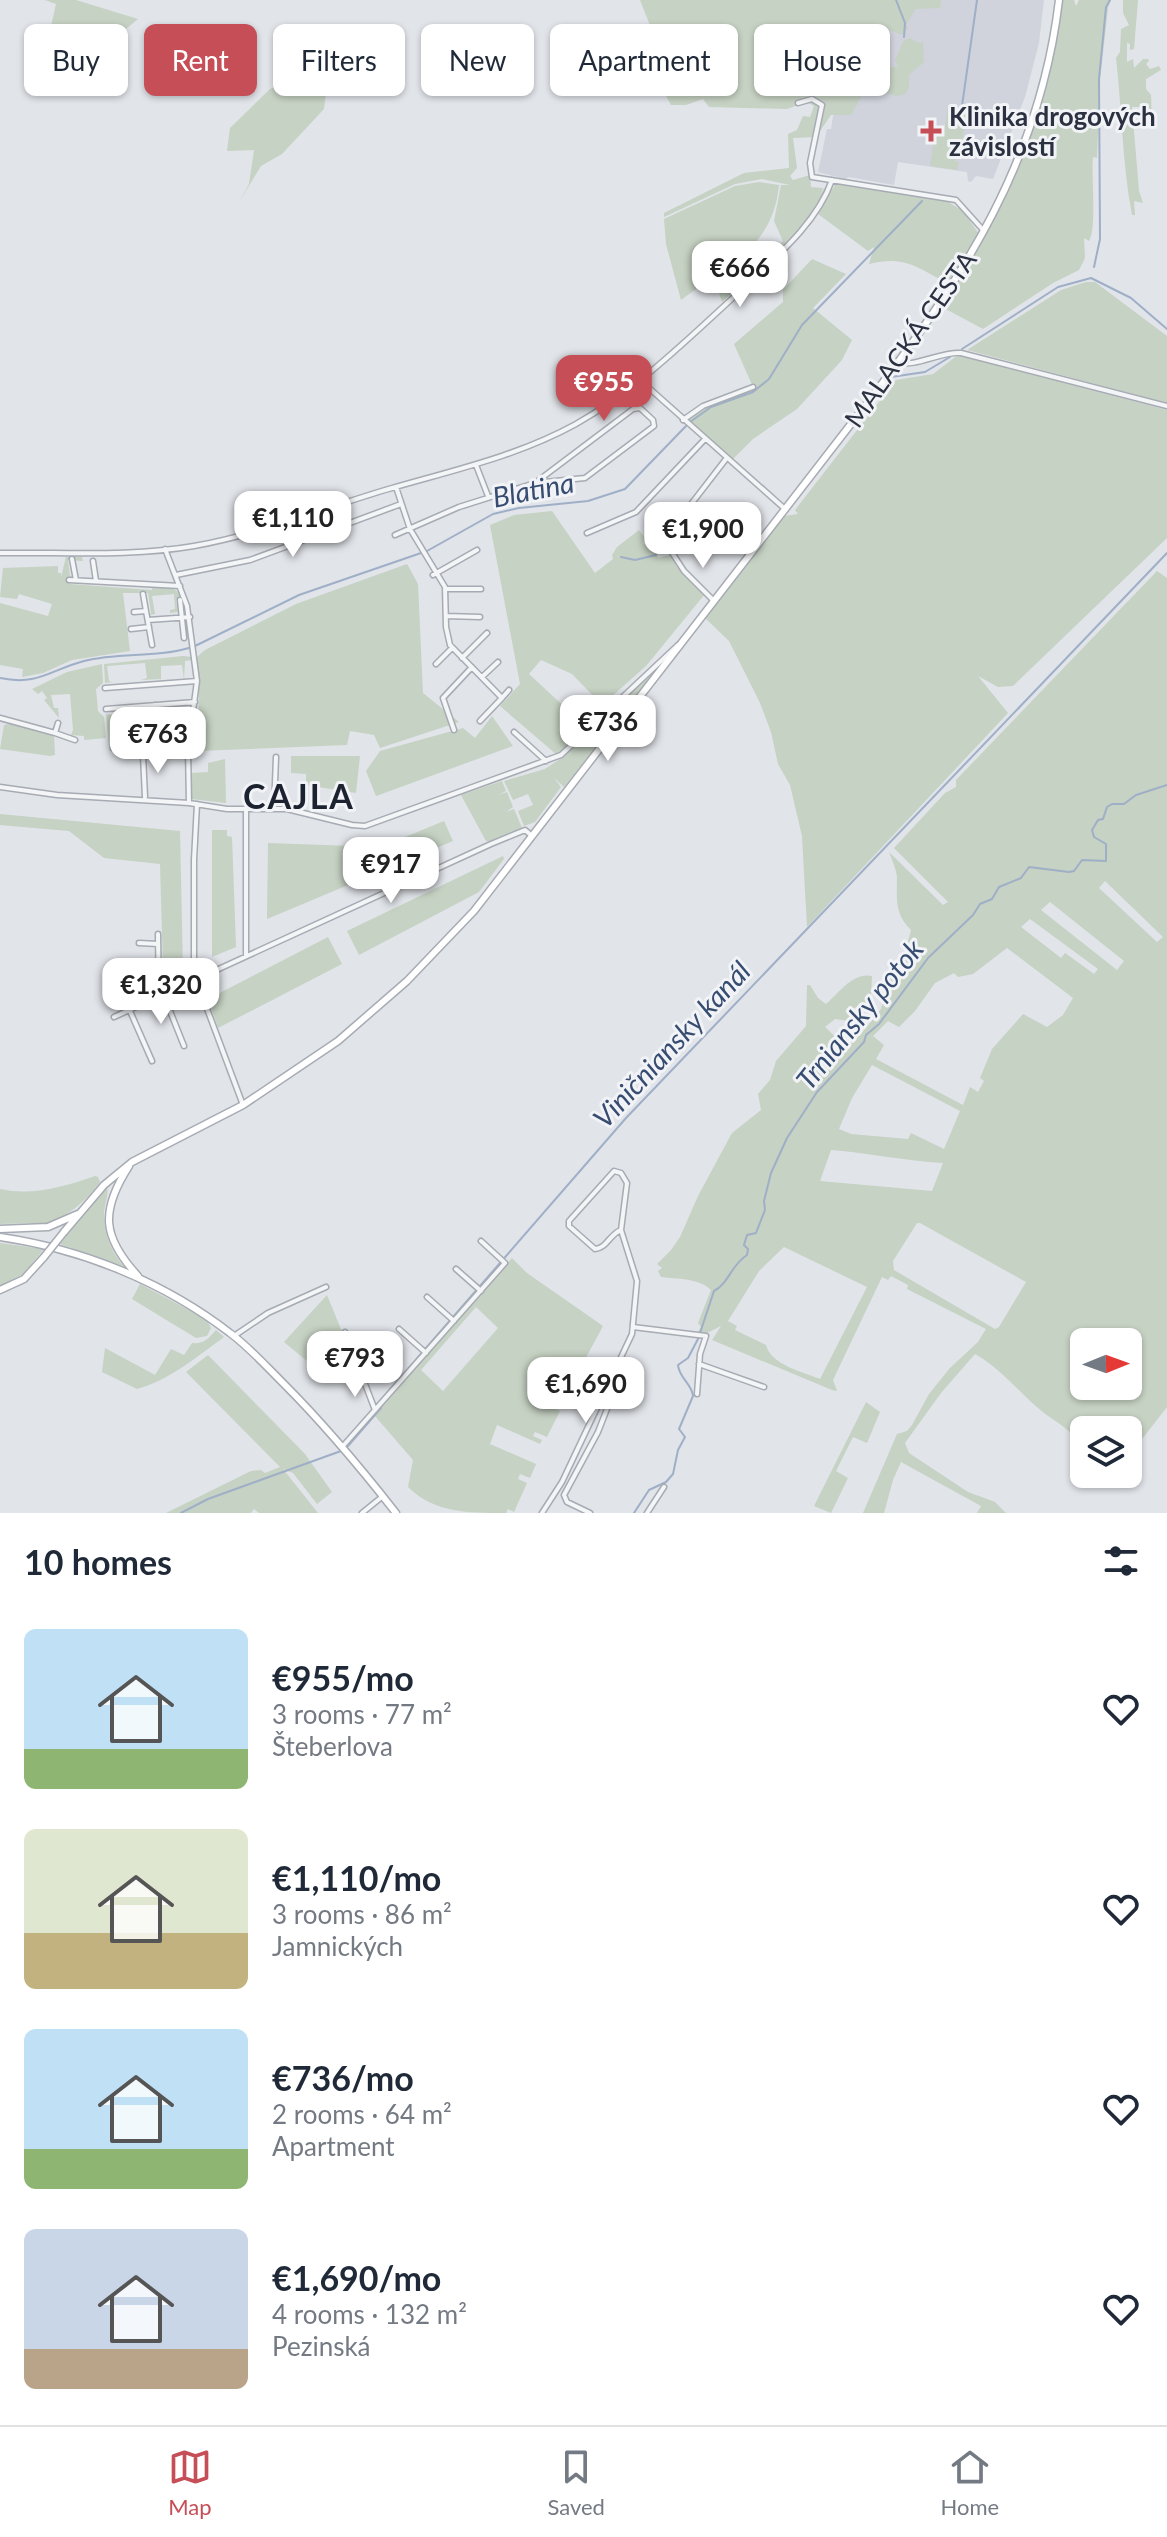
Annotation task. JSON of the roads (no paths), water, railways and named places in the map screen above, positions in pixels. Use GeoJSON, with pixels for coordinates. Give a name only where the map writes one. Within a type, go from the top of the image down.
{"type":"FeatureCollection","features":[{"type":"Feature","properties":{"kind":"main road","name":"MALACKÁ CESTA"},"geometry":{"type":"LineString","coordinates":[[0,1290],[24,1279],[110,1179],[132,1162],[243,1105],[316,1057],[407,981],[474,911],[656,669],[714,601],[899,362],[947,294],[1009,182],[1032,127],[1049,62],[1059,0]]}},
{"type":"Feature","properties":{"kind":"main road"},"geometry":{"type":"LineString","coordinates":[[132,1162],[112,1194],[108,1224],[119,1255],[143,1282]]}},
{"type":"Feature","properties":{"kind":"main road"},"geometry":{"type":"LineString","coordinates":[[0,1229],[48,1227],[81,1212]]}},
{"type":"Feature","properties":{"kind":"main road"},"geometry":{"type":"LineString","coordinates":[[0,1237],[75,1254],[143,1282],[185,1303],[234,1336],[344,1448],[396,1513]]}},
{"type":"Feature","properties":{"kind":"street"},"geometry":{"type":"LineString","coordinates":[[798,103],[812,99],[822,105],[810,171],[812,177],[956,200],[984,231]]}},
{"type":"Feature","properties":{"kind":"street"},"geometry":{"type":"LineString","coordinates":[[0,553],[165,549],[227,539],[476,465],[537,443],[564,430],[640,380],[717,313],[819,211],[832,180]]}},
{"type":"Feature","properties":{"kind":"street"},"geometry":{"type":"LineString","coordinates":[[899,362],[907,364],[948,352],[961,353],[1167,406]]}},
{"type":"Feature","properties":{"kind":"street"},"geometry":{"type":"LineString","coordinates":[[640,380],[785,510]]}},
{"type":"Feature","properties":{"kind":"street"},"geometry":{"type":"LineString","coordinates":[[684,420],[712,401],[753,387]]}},
{"type":"Feature","properties":{"kind":"street"},"geometry":{"type":"LineString","coordinates":[[395,535],[488,496],[535,483],[585,478],[637,441],[654,426],[653,420],[640,408],[633,409],[535,483]]}},
{"type":"Feature","properties":{"kind":"street"},"geometry":{"type":"LineString","coordinates":[[587,533],[636,512],[705,439]]}},
{"type":"Feature","properties":{"kind":"street"},"geometry":{"type":"LineString","coordinates":[[675,525],[726,459]]}},
{"type":"Feature","properties":{"kind":"street"},"geometry":{"type":"LineString","coordinates":[[476,465],[488,496]]}},
{"type":"Feature","properties":{"kind":"street"},"geometry":{"type":"LineString","coordinates":[[549,472],[550,482]]}},
{"type":"Feature","properties":{"kind":"street"},"geometry":{"type":"LineString","coordinates":[[396,487],[410,529],[446,589],[446,633],[452,648],[502,698]]}},
{"type":"Feature","properties":{"kind":"street"},"geometry":{"type":"LineString","coordinates":[[176,575],[250,560],[401,504]]}},
{"type":"Feature","properties":{"kind":"street"},"geometry":{"type":"LineString","coordinates":[[678,540],[671,551],[681,568],[714,601]]}},
{"type":"Feature","properties":{"kind":"street"},"geometry":{"type":"LineString","coordinates":[[165,549],[190,617],[197,681],[189,741],[189,803]]}},
{"type":"Feature","properties":{"kind":"street"},"geometry":{"type":"LineString","coordinates":[[435,574],[477,550]]}},
{"type":"Feature","properties":{"kind":"street"},"geometry":{"type":"LineString","coordinates":[[72,559],[72,580],[180,586]]}},
{"type":"Feature","properties":{"kind":"street"},"geometry":{"type":"LineString","coordinates":[[93,561],[96,581]]}},
{"type":"Feature","properties":{"kind":"street"},"geometry":{"type":"LineString","coordinates":[[446,589],[481,589]]}},
{"type":"Feature","properties":{"kind":"street"},"geometry":{"type":"LineString","coordinates":[[143,594],[152,645]]}},
{"type":"Feature","properties":{"kind":"street"},"geometry":{"type":"LineString","coordinates":[[180,600],[184,638]]}},
{"type":"Feature","properties":{"kind":"street"},"geometry":{"type":"LineString","coordinates":[[134,612],[146,611]]}},
{"type":"Feature","properties":{"kind":"street"},"geometry":{"type":"LineString","coordinates":[[446,616],[480,617]]}},
{"type":"Feature","properties":{"kind":"street"},"geometry":{"type":"LineString","coordinates":[[148,621],[190,617]]}},
{"type":"Feature","properties":{"kind":"street"},"geometry":{"type":"LineString","coordinates":[[131,629],[149,627]]}},
{"type":"Feature","properties":{"kind":"street"},"geometry":{"type":"LineString","coordinates":[[462,658],[487,633]]}},
{"type":"Feature","properties":{"kind":"street"},"geometry":{"type":"LineString","coordinates":[[436,664],[452,648]]}},
{"type":"Feature","properties":{"kind":"street"},"geometry":{"type":"LineString","coordinates":[[482,677],[498,662]]}},
{"type":"Feature","properties":{"kind":"street"},"geometry":{"type":"LineString","coordinates":[[454,730],[443,698],[472,667]]}},
{"type":"Feature","properties":{"kind":"street"},"geometry":{"type":"LineString","coordinates":[[0,787],[57,795],[189,803],[246,810],[298,811],[365,826],[561,755],[656,669]]}},
{"type":"Feature","properties":{"kind":"street"},"geometry":{"type":"LineString","coordinates":[[105,688],[197,681]]}},
{"type":"Feature","properties":{"kind":"street"},"geometry":{"type":"LineString","coordinates":[[480,721],[509,690]]}},
{"type":"Feature","properties":{"kind":"street"},"geometry":{"type":"LineString","coordinates":[[106,709],[195,702]]}},
{"type":"Feature","properties":{"kind":"street"},"geometry":{"type":"LineString","coordinates":[[113,748],[155,730],[155,705]]}},
{"type":"Feature","properties":{"kind":"street"},"geometry":{"type":"LineString","coordinates":[[0,718],[75,740]]}},
{"type":"Feature","properties":{"kind":"street"},"geometry":{"type":"LineString","coordinates":[[55,733],[58,723]]}},
{"type":"Feature","properties":{"kind":"street"},"geometry":{"type":"LineString","coordinates":[[514,732],[546,761]]}},
{"type":"Feature","properties":{"kind":"street"},"geometry":{"type":"LineString","coordinates":[[143,755],[145,797]]}},
{"type":"Feature","properties":{"kind":"street"},"geometry":{"type":"LineString","coordinates":[[274,809],[276,757]]}},
{"type":"Feature","properties":{"kind":"street"},"geometry":{"type":"LineString","coordinates":[[197,804],[194,974],[243,1105]]}},
{"type":"Feature","properties":{"kind":"street"},"geometry":{"type":"LineString","coordinates":[[246,810],[246,956]]}},
{"type":"Feature","properties":{"kind":"street"},"geometry":{"type":"LineString","coordinates":[[114,1017],[525,830],[532,836]]}},
{"type":"Feature","properties":{"kind":"street"},"geometry":{"type":"LineString","coordinates":[[158,934],[162,997],[184,1046]]}},
{"type":"Feature","properties":{"kind":"street"},"geometry":{"type":"LineString","coordinates":[[139,943],[158,944]]}},
{"type":"Feature","properties":{"kind":"street"},"geometry":{"type":"LineString","coordinates":[[139,970],[159,970]]}},
{"type":"Feature","properties":{"kind":"street"},"geometry":{"type":"LineString","coordinates":[[130,1011],[152,1061]]}},
{"type":"Feature","properties":{"kind":"street"},"geometry":{"type":"LineString","coordinates":[[542,1513],[562,1482],[589,1427],[633,1327],[637,1281],[621,1230],[627,1183],[621,1173],[614,1171],[569,1221],[569,1226],[595,1249],[602,1247],[621,1230]]}},
{"type":"Feature","properties":{"kind":"street"},"geometry":{"type":"LineString","coordinates":[[344,1448],[505,1263],[481,1241]]}},
{"type":"Feature","properties":{"kind":"street"},"geometry":{"type":"LineString","coordinates":[[456,1269],[481,1291]]}},
{"type":"Feature","properties":{"kind":"street"},"geometry":{"type":"LineString","coordinates":[[234,1336],[268,1313],[326,1287]]}},
{"type":"Feature","properties":{"kind":"street"},"geometry":{"type":"LineString","coordinates":[[427,1297],[454,1321]]}},
{"type":"Feature","properties":{"kind":"street"},"geometry":{"type":"LineString","coordinates":[[633,1327],[706,1336],[699,1364],[697,1394]]}},
{"type":"Feature","properties":{"kind":"street"},"geometry":{"type":"LineString","coordinates":[[399,1329],[426,1353]]}},
{"type":"Feature","properties":{"kind":"street"},"geometry":{"type":"LineString","coordinates":[[345,1332],[375,1410]]}},
{"type":"Feature","properties":{"kind":"street"},"geometry":{"type":"LineString","coordinates":[[363,1382],[390,1353]]}},
{"type":"Feature","properties":{"kind":"street"},"geometry":{"type":"LineString","coordinates":[[590,1513],[567,1502],[564,1495],[598,1432],[623,1368],[620,1362]]}},
{"type":"Feature","properties":{"kind":"street"},"geometry":{"type":"LineString","coordinates":[[699,1364],[764,1387]]}},
{"type":"Feature","properties":{"kind":"street"},"geometry":{"type":"LineString","coordinates":[[608,1386],[616,1388]]}},
{"type":"Feature","properties":{"kind":"street"},"geometry":{"type":"LineString","coordinates":[[589,1427],[598,1432]]}},
{"type":"Feature","properties":{"kind":"street"},"geometry":{"type":"LineString","coordinates":[[562,1482],[569,1486]]}},
{"type":"Feature","properties":{"kind":"street"},"geometry":{"type":"LineString","coordinates":[[647,1513],[664,1487]]}},
{"type":"Feature","properties":{"kind":"street"},"geometry":{"type":"LineString","coordinates":[[362,1513],[383,1496]]}},
{"type":"Feature","properties":{"kind":"waterway"},"geometry":{"type":"LineString","coordinates":[[896,0],[905,23],[904,37]]}},
{"type":"Feature","properties":{"kind":"waterway","name":"Blatina"},"geometry":{"type":"LineString","coordinates":[[961,113],[977,0]]}},
{"type":"Feature","properties":{"kind":"waterway"},"geometry":{"type":"LineString","coordinates":[[1094,267],[1100,239],[1099,79],[1106,7],[1110,0]]}},
{"type":"Feature","properties":{"kind":"waterway","name":"Blatina"},"geometry":{"type":"LineString","coordinates":[[690,422],[711,407],[753,392],[769,379],[802,325],[922,201]]}},
{"type":"Feature","properties":{"kind":"waterway"},"geometry":{"type":"LineString","coordinates":[[962,349],[1058,287],[1091,278],[1131,298],[1167,329]]}},
{"type":"Feature","properties":{"kind":"waterway"},"geometry":{"type":"LineString","coordinates":[[891,377],[925,372],[950,357]]}},
{"type":"Feature","properties":{"kind":"waterway","name":"Blatina"},"geometry":{"type":"LineString","coordinates":[[427,551],[493,514],[519,508],[588,501],[625,489],[686,426]]}},
{"type":"Feature","properties":{"kind":"waterway"},"geometry":{"type":"LineString","coordinates":[[653,546],[663,552]]}},
{"type":"Feature","properties":{"kind":"waterway","name":"Blatina"},"geometry":{"type":"LineString","coordinates":[[195,646],[299,595],[421,553]]}},
{"type":"Feature","properties":{"kind":"waterway","name":"Viničniansky kanál"},"geometry":{"type":"LineString","coordinates":[[181,1513],[208,1499],[348,1446],[381,1408],[380,1401],[626,1118],[1167,553]]}},
{"type":"Feature","properties":{"kind":"waterway"},"geometry":{"type":"LineString","coordinates":[[621,557],[635,560],[656,555]]}},
{"type":"Feature","properties":{"kind":"waterway","name":"Blatina"},"geometry":{"type":"LineString","coordinates":[[0,678],[34,679],[97,658],[189,648]]}},
{"type":"Feature","properties":{"kind":"waterway","name":"Trniansky potok"},"geometry":{"type":"LineString","coordinates":[[634,1513],[649,1490],[666,1482],[673,1474],[678,1450],[685,1437],[679,1429],[693,1396],[678,1365],[688,1358],[698,1339],[714,1291],[747,1255],[748,1249],[744,1245],[747,1235],[756,1233],[765,1210],[764,1201],[771,1173],[787,1138],[817,1092],[879,1024],[928,958],[973,915],[980,904],[992,899],[999,887],[1021,878],[1029,867],[1069,872],[1074,871],[1082,860],[1106,861],[1106,844],[1094,837],[1092,830],[1098,820],[1103,819],[1107,807],[1124,804],[1136,795],[1167,785]]}},
{"type":"Feature","properties":{"kind":"place","name":"Klinika drogových závislostí"},"geometry":{"type":"Point","coordinates":[931,131]}},
{"type":"Feature","properties":{"kind":"district","name":"CAJLA"},"geometry":{"type":"Point","coordinates":[299,795]}}]}
